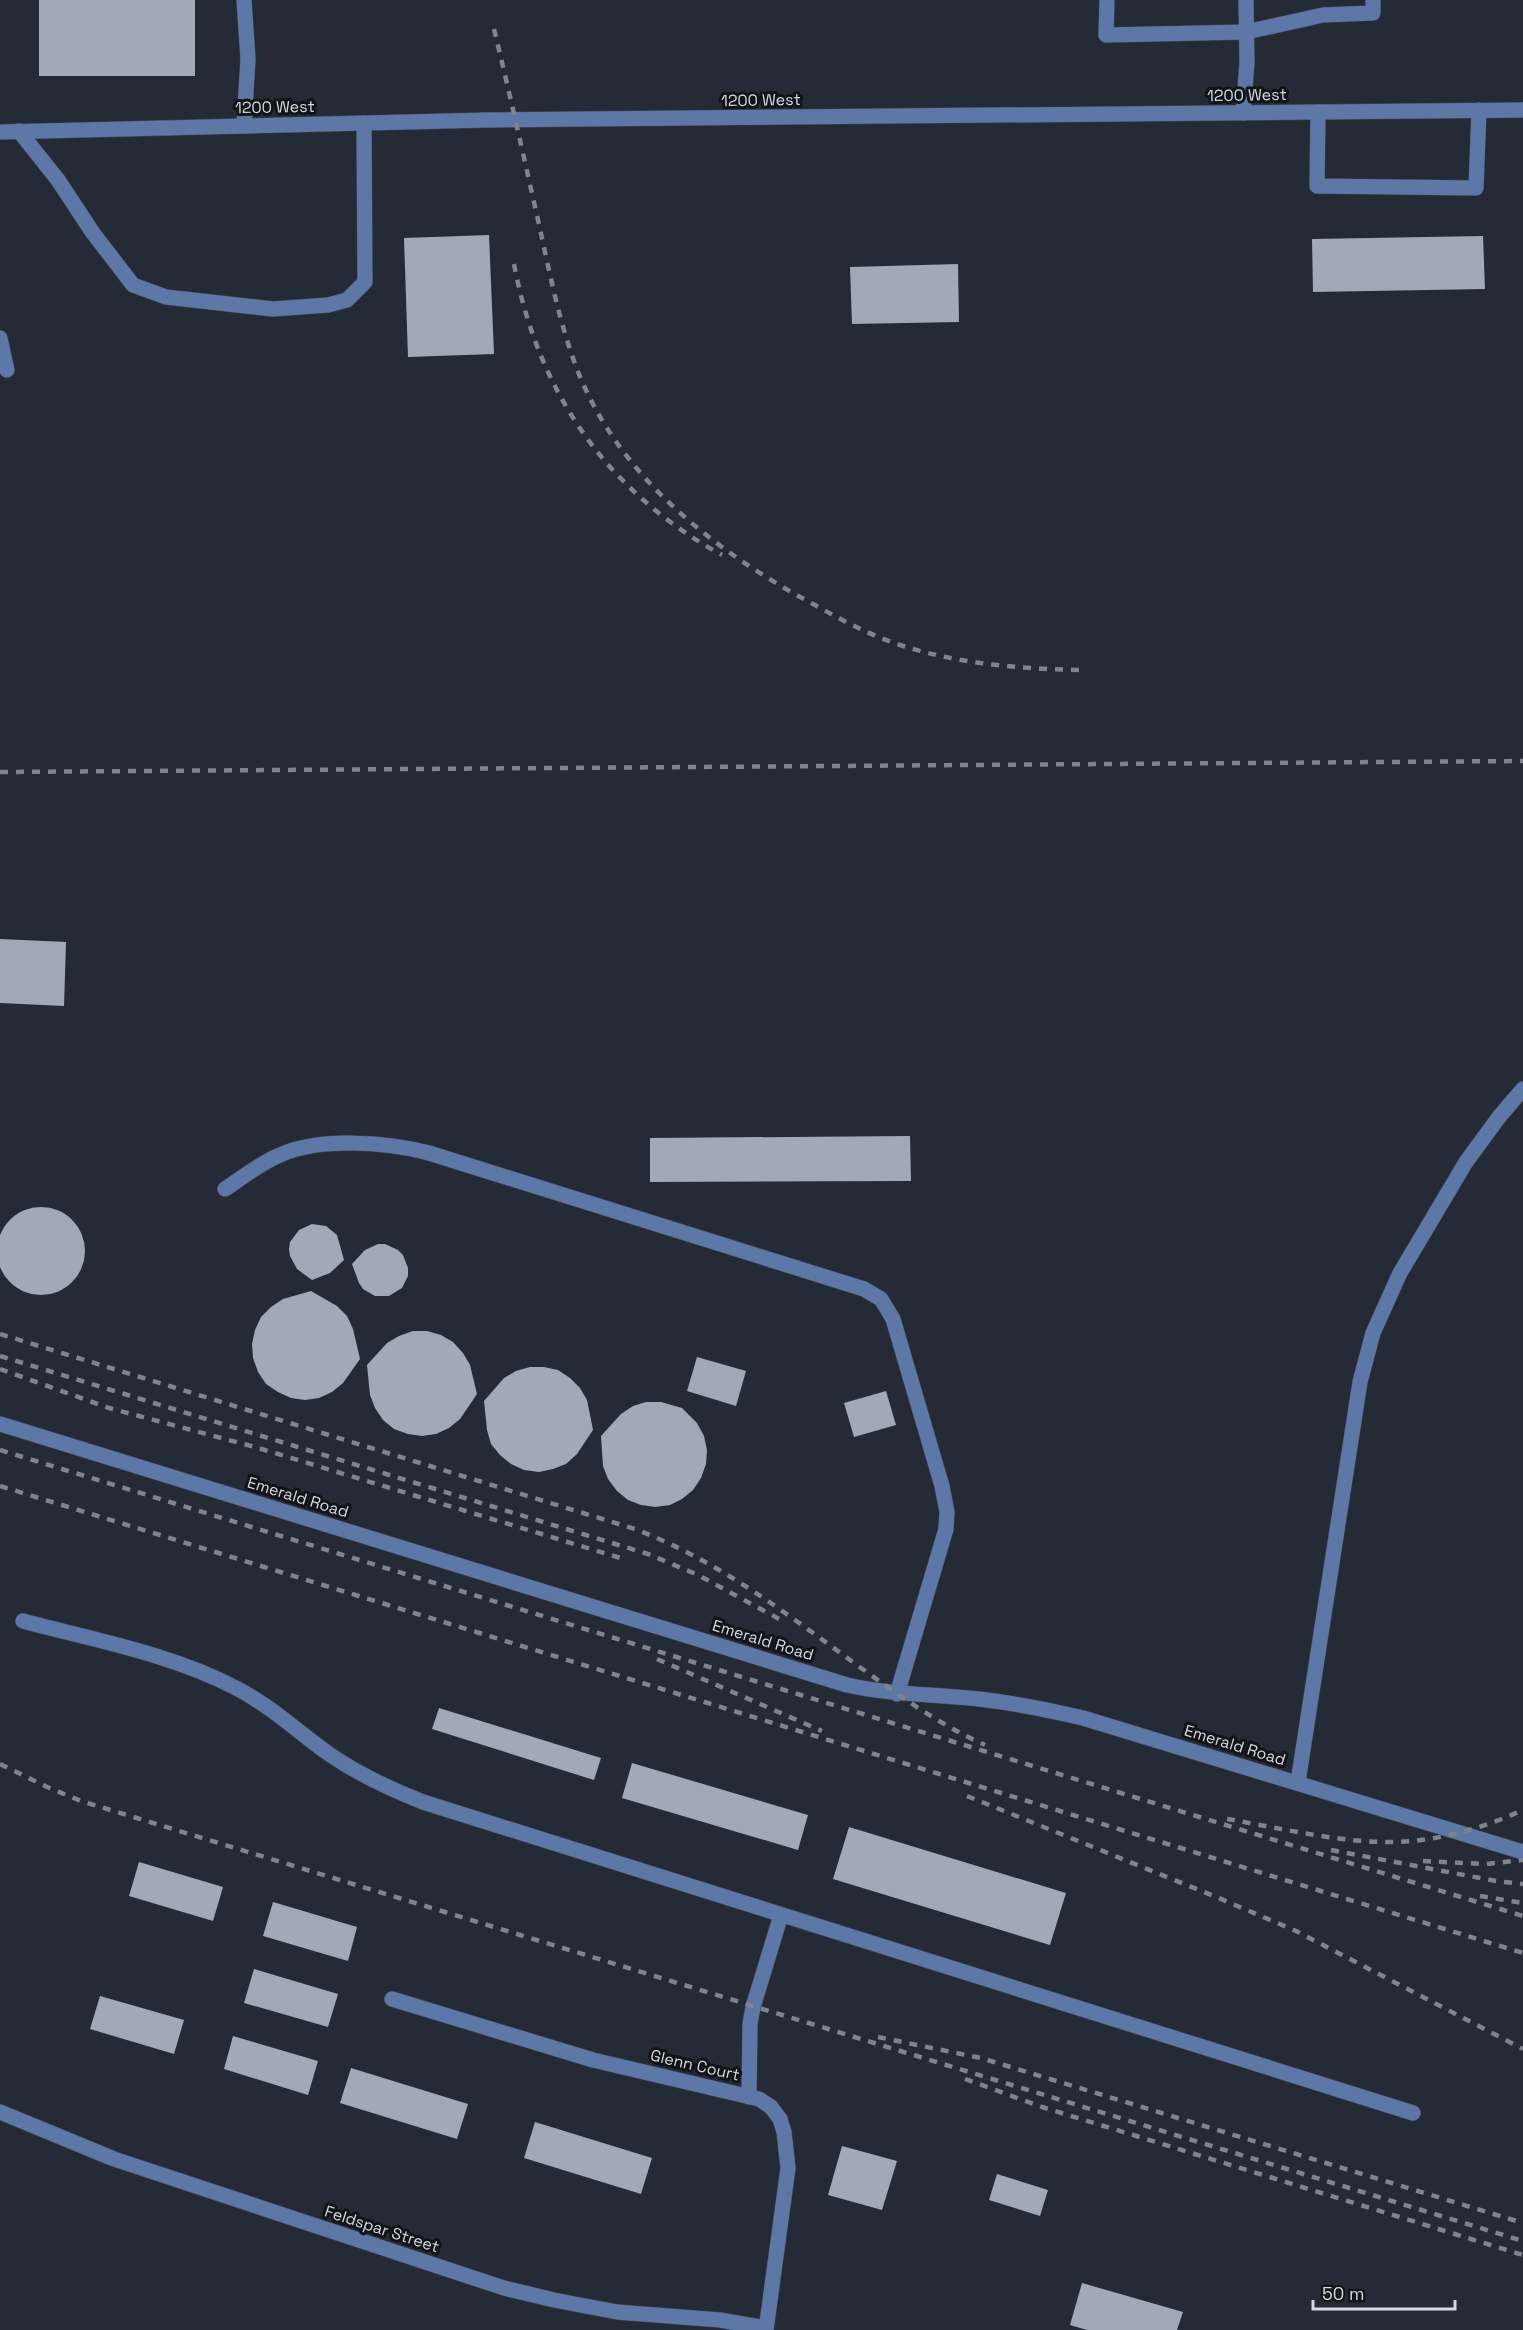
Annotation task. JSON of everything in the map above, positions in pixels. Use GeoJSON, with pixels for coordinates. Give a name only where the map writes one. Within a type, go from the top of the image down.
{"type":"FeatureCollection","features":[{"type":"Feature","properties":{"kind":"street"},"geometry":{"type":"LineString","coordinates":[[243,0],[248,59],[244,126]]}},
{"type":"Feature","properties":{"kind":"street"},"geometry":{"type":"LineString","coordinates":[[1107,0],[1106,35],[1246,32],[1323,15],[1373,13],[1373,0]]}},
{"type":"Feature","properties":{"kind":"street"},"geometry":{"type":"LineString","coordinates":[[1243,113],[1247,63],[1246,0]]}},
{"type":"Feature","properties":{"kind":"street"},"geometry":{"type":"LineString","coordinates":[[1318,112],[1317,186],[1476,188],[1479,110]]}},
{"type":"Feature","properties":{"kind":"street","name":"1200 West"},"geometry":{"type":"LineString","coordinates":[[0,132],[364,123],[1523,110]]}},
{"type":"Feature","properties":{"kind":"street"},"geometry":{"type":"LineString","coordinates":[[19,131],[58,180],[93,233],[133,285],[166,297],[273,309],[328,305],[347,300],[365,282],[364,123]]}},
{"type":"Feature","properties":{"kind":"street"},"geometry":{"type":"LineString","coordinates":[[0,338],[8,370]]}},
{"type":"Feature","properties":{"kind":"street"},"geometry":{"type":"LineString","coordinates":[[1298,1782],[1360,1382],[1373,1333],[1395,1283],[1466,1162],[1493,1124],[1523,1089]]}},
{"type":"Feature","properties":{"kind":"street"},"geometry":{"type":"LineString","coordinates":[[225,1189],[277,1156],[303,1147],[359,1144],[404,1147],[441,1156],[864,1289],[881,1299],[893,1319],[942,1486],[947,1512],[942,1545],[897,1694]]}},
{"type":"Feature","properties":{"kind":"street","name":"Emerald Road"},"geometry":{"type":"LineString","coordinates":[[0,1424],[847,1685],[897,1694],[978,1699],[1053,1711],[1298,1782],[1523,1852]]}},
{"type":"Feature","properties":{"kind":"street"},"geometry":{"type":"LineString","coordinates":[[23,1621],[179,1664],[208,1675],[264,1704],[349,1767],[395,1791],[423,1802],[1413,2113]]}},
{"type":"Feature","properties":{"kind":"street"},"geometry":{"type":"LineString","coordinates":[[749,2097],[750,2024],[781,1915]]}},
{"type":"Feature","properties":{"kind":"street","name":"Glenn Court"},"geometry":{"type":"LineString","coordinates":[[392,1999],[593,2060],[759,2099],[771,2107],[780,2118],[787,2150],[788,2168],[766,2329]]}},
{"type":"Feature","properties":{"kind":"street","name":"Feldspar Street"},"geometry":{"type":"LineString","coordinates":[[0,2112],[114,2160],[504,2288],[596,2308],[720,2320],[766,2329]]}},
{"type":"Feature","properties":{"kind":"building"},"geometry":{"type":"Polygon","coordinates":[[[39,0],[195,0],[195,76],[39,76],[39,0]]]}},
{"type":"Feature","properties":{"kind":"building"},"geometry":{"type":"Polygon","coordinates":[[[489,235],[494,354],[408,357],[404,238],[489,235]]]}},
{"type":"Feature","properties":{"kind":"building"},"geometry":{"type":"Polygon","coordinates":[[[1483,236],[1485,289],[1313,292],[1312,239],[1483,236]]]}},
{"type":"Feature","properties":{"kind":"building"},"geometry":{"type":"Polygon","coordinates":[[[958,264],[959,322],[852,324],[850,267],[958,264]]]}},
{"type":"Feature","properties":{"kind":"building"},"geometry":{"type":"Polygon","coordinates":[[[0,939],[66,942],[64,1006],[0,1003],[0,939]]]}},
{"type":"Feature","properties":{"kind":"building"},"geometry":{"type":"Polygon","coordinates":[[[910,1136],[911,1181],[650,1182],[650,1138],[910,1136]]]}},
{"type":"Feature","properties":{"kind":"building"},"geometry":{"type":"Polygon","coordinates":[[[41,1207],[58,1210],[72,1220],[82,1234],[85,1251],[82,1268],[72,1282],[58,1292],[41,1295],[24,1292],[10,1282],[0,1268],[-3,1251],[0,1234],[10,1220],[24,1210],[41,1207]]]}},
{"type":"Feature","properties":{"kind":"building"},"geometry":{"type":"Polygon","coordinates":[[[312,1224],[326,1226],[337,1235],[344,1260],[330,1273],[312,1280],[297,1269],[289,1249],[290,1242],[299,1230],[312,1224]]]}},
{"type":"Feature","properties":{"kind":"building"},"geometry":{"type":"Polygon","coordinates":[[[378,1244],[385,1244],[398,1250],[403,1255],[408,1268],[408,1276],[402,1288],[389,1296],[375,1296],[363,1289],[352,1264],[365,1250],[378,1244]]]}},
{"type":"Feature","properties":{"kind":"building"},"geometry":{"type":"Polygon","coordinates":[[[311,1291],[337,1306],[347,1316],[353,1329],[360,1359],[343,1383],[332,1392],[319,1398],[305,1400],[291,1398],[266,1384],[253,1358],[252,1344],[261,1317],[271,1307],[283,1299],[311,1291]]]}},
{"type":"Feature","properties":{"kind":"building"},"geometry":{"type":"Polygon","coordinates":[[[413,1331],[427,1331],[453,1342],[470,1365],[477,1394],[460,1419],[449,1428],[436,1434],[422,1436],[394,1429],[383,1420],[370,1395],[367,1365],[387,1343],[413,1331]]]}},
{"type":"Feature","properties":{"kind":"building"},"geometry":{"type":"Polygon","coordinates":[[[697,1357],[746,1371],[736,1406],[687,1391],[697,1357]]]}},
{"type":"Feature","properties":{"kind":"building"},"geometry":{"type":"Polygon","coordinates":[[[530,1367],[558,1370],[580,1388],[587,1400],[593,1430],[577,1454],[566,1464],[539,1472],[524,1470],[511,1464],[491,1444],[484,1401],[504,1378],[530,1367]]]}},
{"type":"Feature","properties":{"kind":"building"},"geometry":{"type":"Polygon","coordinates":[[[886,1391],[896,1425],[854,1437],[844,1403],[886,1391]]]}},
{"type":"Feature","properties":{"kind":"building"},"geometry":{"type":"Polygon","coordinates":[[[646,1402],[661,1402],[682,1408],[697,1423],[704,1436],[707,1450],[706,1464],[701,1478],[693,1490],[670,1505],[655,1507],[628,1500],[608,1479],[603,1466],[601,1436],[621,1414],[633,1406],[646,1402]]]}},
{"type":"Feature","properties":{"kind":"building"},"geometry":{"type":"Polygon","coordinates":[[[439,1708],[601,1758],[594,1780],[432,1729],[439,1708]]]}},
{"type":"Feature","properties":{"kind":"building"},"geometry":{"type":"Polygon","coordinates":[[[632,1763],[808,1815],[798,1850],[622,1798],[632,1763]]]}},
{"type":"Feature","properties":{"kind":"building"},"geometry":{"type":"Polygon","coordinates":[[[849,1827],[1066,1893],[1050,1945],[833,1879],[849,1827]]]}},
{"type":"Feature","properties":{"kind":"building"},"geometry":{"type":"Polygon","coordinates":[[[139,1862],[223,1887],[213,1921],[129,1896],[139,1862]]]}},
{"type":"Feature","properties":{"kind":"building"},"geometry":{"type":"Polygon","coordinates":[[[273,1902],[357,1927],[348,1961],[263,1936],[273,1902]]]}},
{"type":"Feature","properties":{"kind":"building"},"geometry":{"type":"Polygon","coordinates":[[[254,1969],[338,1994],[328,2027],[244,2003],[254,1969]]]}},
{"type":"Feature","properties":{"kind":"building"},"geometry":{"type":"Polygon","coordinates":[[[100,1996],[184,2020],[174,2054],[90,2029],[100,1996]]]}},
{"type":"Feature","properties":{"kind":"building"},"geometry":{"type":"Polygon","coordinates":[[[233,2036],[318,2061],[308,2095],[224,2069],[233,2036]]]}},
{"type":"Feature","properties":{"kind":"building"},"geometry":{"type":"Polygon","coordinates":[[[351,2068],[468,2104],[457,2139],[340,2103],[351,2068]]]}},
{"type":"Feature","properties":{"kind":"building"},"geometry":{"type":"Polygon","coordinates":[[[535,2122],[652,2158],[641,2194],[524,2158],[535,2122]]]}},
{"type":"Feature","properties":{"kind":"building"},"geometry":{"type":"Polygon","coordinates":[[[842,2146],[897,2161],[882,2210],[828,2195],[842,2146]]]}},
{"type":"Feature","properties":{"kind":"building"},"geometry":{"type":"Polygon","coordinates":[[[997,2174],[1048,2190],[1040,2216],[989,2200],[997,2174]]]}},
{"type":"Feature","properties":{"kind":"building"},"geometry":{"type":"Polygon","coordinates":[[[1082,2283],[1183,2312],[1177,2330],[1087,2330],[1070,2325],[1082,2283]]]}},
{"type":"Feature","properties":{"kind":"railway"},"geometry":{"type":"LineString","coordinates":[[494,29],[562,324],[574,361],[600,416],[623,451],[649,482],[678,512],[744,563],[836,617],[869,633],[925,652],[969,661],[1014,667],[1081,670]]}},
{"type":"Feature","properties":{"kind":"railway"},"geometry":{"type":"LineString","coordinates":[[514,264],[525,311],[540,355],[560,396],[584,434],[612,469],[644,501],[681,530],[722,555]]}},
{"type":"Feature","properties":{"kind":"railway"},"geometry":{"type":"LineString","coordinates":[[0,772],[1523,761]]}},
{"type":"Feature","properties":{"kind":"railway"},"geometry":{"type":"LineString","coordinates":[[0,1334],[635,1529],[667,1542],[756,1593],[910,1703],[954,1730],[985,1745]]}},
{"type":"Feature","properties":{"kind":"railway"},"geometry":{"type":"LineString","coordinates":[[0,1356],[648,1554],[698,1575],[781,1620]]}},
{"type":"Feature","properties":{"kind":"railway"},"geometry":{"type":"LineString","coordinates":[[0,1369],[109,1408],[255,1447],[627,1560]]}},
{"type":"Feature","properties":{"kind":"railway"},"geometry":{"type":"LineString","coordinates":[[0,1450],[1523,1916]]}},
{"type":"Feature","properties":{"kind":"railway"},"geometry":{"type":"LineString","coordinates":[[0,1486],[1523,1953]]}},
{"type":"Feature","properties":{"kind":"railway"},"geometry":{"type":"LineString","coordinates":[[657,1659],[822,1731]]}},
{"type":"Feature","properties":{"kind":"railway"},"geometry":{"type":"LineString","coordinates":[[0,1764],[81,1801],[1523,2241]]}},
{"type":"Feature","properties":{"kind":"railway"},"geometry":{"type":"LineString","coordinates":[[967,1796],[1296,1931],[1523,2049]]}},
{"type":"Feature","properties":{"kind":"railway"},"geometry":{"type":"LineString","coordinates":[[1227,1819],[1331,1838],[1395,1842],[1428,1839],[1460,1832],[1523,1810]]}},
{"type":"Feature","properties":{"kind":"railway"},"geometry":{"type":"LineString","coordinates":[[1331,1850],[1523,1884]]}},
{"type":"Feature","properties":{"kind":"railway"},"geometry":{"type":"LineString","coordinates":[[1423,1861],[1486,1864],[1523,1860]]}},
{"type":"Feature","properties":{"kind":"railway"},"geometry":{"type":"LineString","coordinates":[[1480,1896],[1523,1903]]}},
{"type":"Feature","properties":{"kind":"railway"},"geometry":{"type":"LineString","coordinates":[[878,2037],[981,2058],[1523,2223]]}},
{"type":"Feature","properties":{"kind":"railway"},"geometry":{"type":"LineString","coordinates":[[965,2079],[1042,2107],[1523,2255]]}}]}
